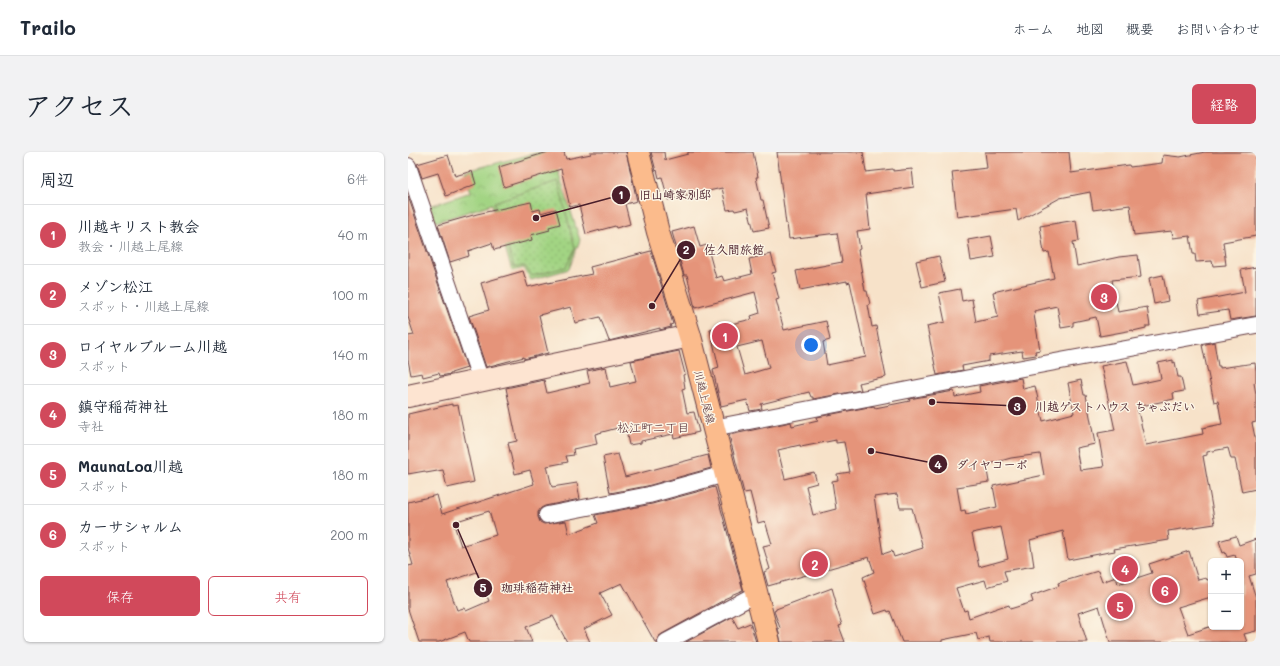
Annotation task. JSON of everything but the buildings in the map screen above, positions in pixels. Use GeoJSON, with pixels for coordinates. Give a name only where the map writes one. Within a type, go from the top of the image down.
{"type":"FeatureCollection","features":[{"type":"Feature","properties":{"kind":"main road","name":"川越上尾線"},"geometry":{"type":"LineString","coordinates":[[638,152],[658,232],[690,336],[769,642]]}},
{"type":"Feature","properties":{"kind":"street"},"geometry":{"type":"LineString","coordinates":[[408,166],[481,381]]}},
{"type":"Feature","properties":{"kind":"street"},"geometry":{"type":"LineString","coordinates":[[713,428],[1018,368],[1256,325]]}},
{"type":"Feature","properties":{"kind":"street"},"geometry":{"type":"LineString","coordinates":[[408,396],[690,336]]}},
{"type":"Feature","properties":{"kind":"street"},"geometry":{"type":"LineString","coordinates":[[547,515],[649,495],[725,474]]}},
{"type":"Feature","properties":{"kind":"street"},"geometry":{"type":"LineString","coordinates":[[666,642],[756,594]]}},
{"type":"Feature","properties":{"kind":"green space"},"geometry":{"type":"Polygon","coordinates":[[[541,152],[552,152],[580,240],[569,269],[531,280],[524,268],[512,271],[492,204],[436,222],[430,206],[471,192],[465,171],[541,152]]]}},
{"type":"Feature","properties":{"kind":"green space"},"geometry":{"type":"Polygon","coordinates":[[[558,181],[575,249],[566,267],[532,276],[525,266],[514,267],[494,202],[558,181]]]}},
{"type":"Feature","properties":{"kind":"place","name":"旧山崎家別邸"},"geometry":{"type":"Point","coordinates":[536,218]}},
{"type":"Feature","properties":{"kind":"place","name":"ロイヤルブルーム川越"},"geometry":{"type":"Point","coordinates":[1104,297]}},
{"type":"Feature","properties":{"kind":"place","name":"佐久間旅館"},"geometry":{"type":"Point","coordinates":[652,306]}},
{"type":"Feature","properties":{"kind":"place","name":"川越キリスト教会"},"geometry":{"type":"Point","coordinates":[725,336]}},
{"type":"Feature","properties":{"kind":"place","name":"川越ゲストハウス ちゃぶだい"},"geometry":{"type":"Point","coordinates":[932,402]}},
{"type":"Feature","properties":{"kind":"place","name":"ダイヤコーポ"},"geometry":{"type":"Point","coordinates":[871,451]}},
{"type":"Feature","properties":{"kind":"place","name":"珈琲稲荷神社"},"geometry":{"type":"Point","coordinates":[456,525]}},
{"type":"Feature","properties":{"kind":"place","name":"メゾン松江"},"geometry":{"type":"Point","coordinates":[815,564]}},
{"type":"Feature","properties":{"kind":"place","name":"鎮守稲荷神社"},"geometry":{"type":"Point","coordinates":[1125,569]}},
{"type":"Feature","properties":{"kind":"place","name":"カーサシャルム"},"geometry":{"type":"Point","coordinates":[1165,590]}},
{"type":"Feature","properties":{"kind":"place","name":"MaunaLoa川越"},"geometry":{"type":"Point","coordinates":[1120,606]}},
{"type":"Feature","properties":{"kind":"district","name":"松江町二丁目"},"geometry":{"type":"Point","coordinates":[653,427]}}]}
